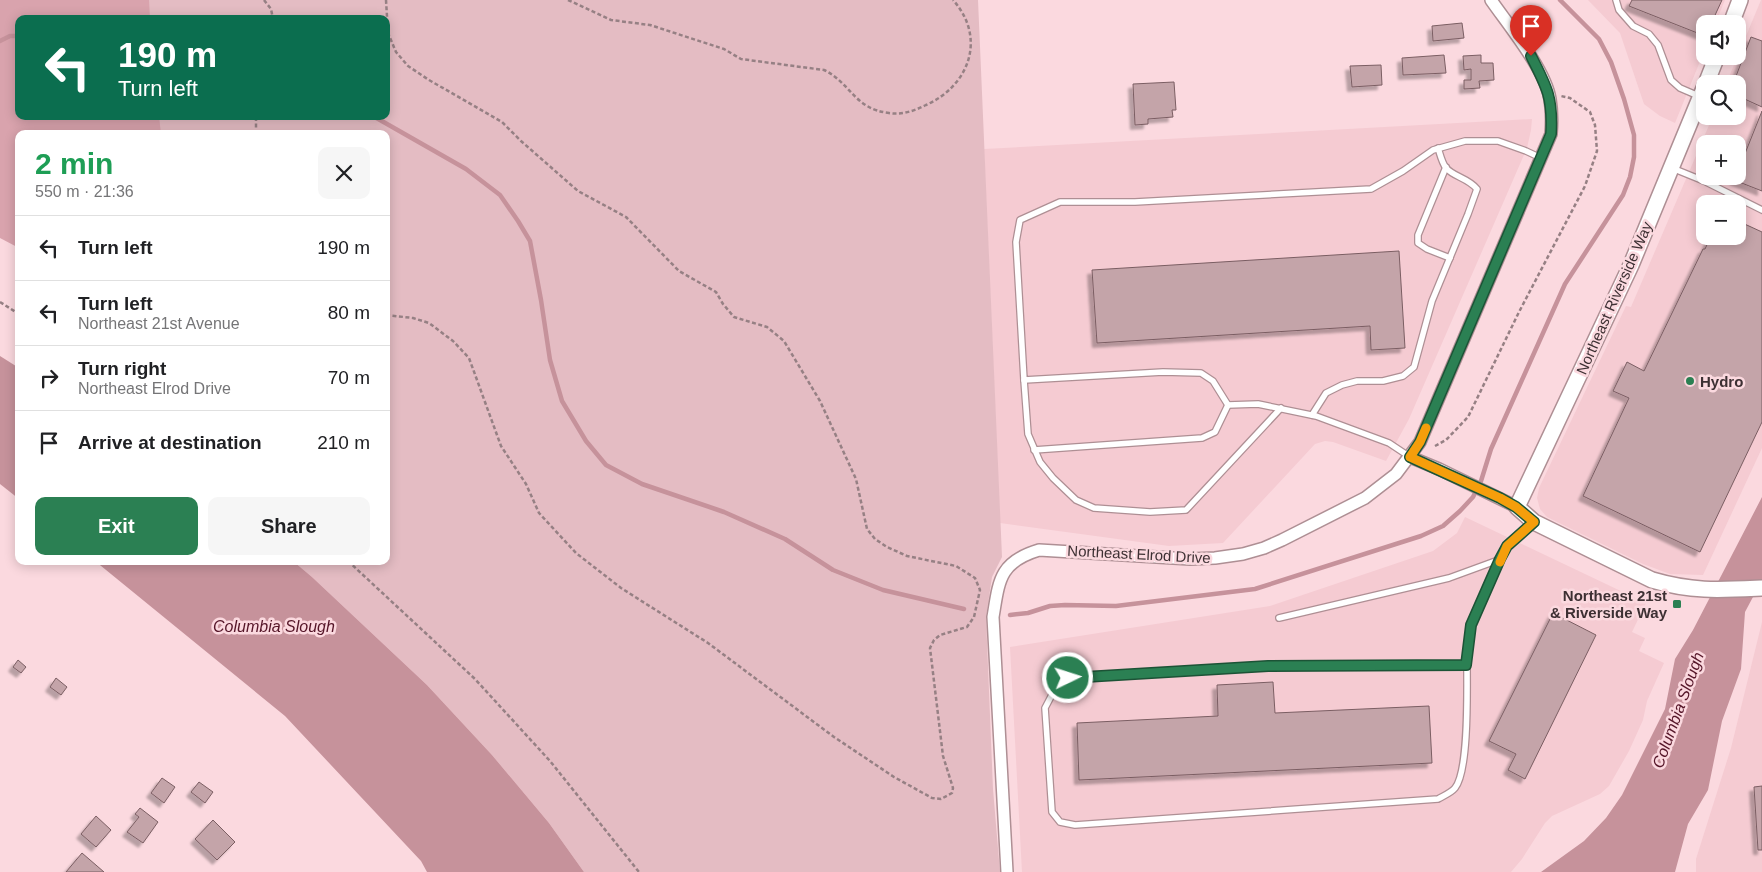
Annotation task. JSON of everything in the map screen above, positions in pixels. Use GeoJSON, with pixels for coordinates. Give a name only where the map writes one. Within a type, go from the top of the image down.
{"type":"FeatureCollection","features":[{"type":"Feature","properties":{"kind":"street","name":"Northeast Elrod Drive"},"geometry":{"type":"LineString","coordinates":[[1007,872],[993,617],[1002,575],[1008,567],[1021,557],[1039,550],[1190,560],[1243,554],[1264,548],[1365,498],[1396,474],[1420,442],[1551,134],[1550,97],[1531,56],[1491,0]]}},
{"type":"Feature","properties":{"kind":"street"},"geometry":{"type":"LineString","coordinates":[[1734,15],[1740,0]]}},
{"type":"Feature","properties":{"kind":"street","name":"Northeast Riverside Way"},"geometry":{"type":"LineString","coordinates":[[1516,507],[1604,325],[1696,109]]}},
{"type":"Feature","properties":{"kind":"street"},"geometry":{"type":"LineString","coordinates":[[1410,457],[1500,498],[1516,507],[1534,522],[1636,573],[1672,586],[1709,590],[1762,588]]}},
{"type":"Feature","properties":{"kind":"lane"},"geometry":{"type":"LineString","coordinates":[[1616,0],[1619,10],[1633,26],[1649,34],[1658,45],[1672,80],[1680,88],[1696,89]]}},
{"type":"Feature","properties":{"kind":"lane"},"geometry":{"type":"LineString","coordinates":[[1282,408],[1186,510],[1150,512],[1094,508],[1076,500],[1040,462],[1028,434],[1016,242],[1020,220],[1060,202],[1135,202],[1371,189],[1403,171],[1434,150],[1465,141],[1498,141],[1540,158]]}},
{"type":"Feature","properties":{"kind":"lane"},"geometry":{"type":"LineString","coordinates":[[1312,415],[1326,393],[1342,385],[1357,381],[1383,381],[1403,376],[1414,367],[1432,301],[1477,188],[1470,181],[1454,174],[1446,167],[1438,148]]}},
{"type":"Feature","properties":{"kind":"lane"},"geometry":{"type":"LineString","coordinates":[[1446,167],[1418,235],[1418,243],[1427,249],[1450,258]]}},
{"type":"Feature","properties":{"kind":"lane"},"geometry":{"type":"LineString","coordinates":[[1672,168],[1704,181],[1762,210]]}},
{"type":"Feature","properties":{"kind":"lane"},"geometry":{"type":"LineString","coordinates":[[1024,380],[1163,372],[1201,373],[1213,381],[1228,405]]}},
{"type":"Feature","properties":{"kind":"lane"},"geometry":{"type":"LineString","coordinates":[[1228,405],[1258,404],[1312,415],[1389,443],[1410,457]]}},
{"type":"Feature","properties":{"kind":"lane"},"geometry":{"type":"LineString","coordinates":[[1034,450],[1202,438],[1215,432],[1228,405]]}},
{"type":"Feature","properties":{"kind":"lane"},"geometry":{"type":"LineString","coordinates":[[1466,665],[1268,666],[1068,678],[1056,687],[1045,708],[1052,812],[1060,822],[1075,825],[1438,799],[1454,789],[1462,771],[1467,712],[1466,665],[1471,625],[1507,546],[1534,522]]}},
{"type":"Feature","properties":{"kind":"lane"},"geometry":{"type":"LineString","coordinates":[[1279,618],[1449,578],[1500,559]]}},
{"type":"Feature","properties":{"kind":"path"},"geometry":{"type":"LineString","coordinates":[[264,0],[271,9],[272,15]]}},
{"type":"Feature","properties":{"kind":"path"},"geometry":{"type":"LineString","coordinates":[[386,0],[387,15]]}},
{"type":"Feature","properties":{"kind":"path"},"geometry":{"type":"LineString","coordinates":[[568,0],[611,20],[650,25],[724,49],[741,59],[824,70],[835,75],[847,90],[865,106],[890,114],[910,112],[939,99],[958,82],[968,65],[971,45],[968,23],[953,0]]}},
{"type":"Feature","properties":{"kind":"path"},"geometry":{"type":"LineString","coordinates":[[390,37],[396,52],[408,66],[502,122],[578,191],[626,217],[679,271],[716,292],[734,317],[767,327],[784,341],[820,401],[856,479],[866,529],[875,539],[887,547],[907,556],[956,566],[975,578],[980,590],[974,617],[967,627],[940,635],[934,640],[930,648],[943,756],[953,788],[952,793],[941,799],[932,798],[894,777],[834,737],[708,643],[621,588],[576,553],[539,513],[526,484],[501,446],[469,358],[453,341],[429,323],[413,318],[390,315]]}},
{"type":"Feature","properties":{"kind":"path"},"geometry":{"type":"LineString","coordinates":[[1435,446],[1446,440],[1468,417],[1475,405],[1519,312],[1585,186],[1597,151],[1594,125],[1590,112],[1570,98],[1562,96],[1550,97]]}},
{"type":"Feature","properties":{"kind":"path"},"geometry":{"type":"LineString","coordinates":[[0,302],[15,311]]}},
{"type":"Feature","properties":{"kind":"path"},"geometry":{"type":"LineString","coordinates":[[352,565],[475,679],[550,761],[639,872]]}},
{"type":"Feature","properties":{"kind":"shaded area"},"geometry":{"type":"Polygon","coordinates":[[[0,0],[149,0],[150,15],[15,15],[15,120],[159,120],[161,130],[15,130],[15,246],[0,238],[0,0]]]}},
{"type":"Feature","properties":{"kind":"shaded area"},"geometry":{"type":"Polygon","coordinates":[[[139,0],[978,0],[1002,557],[992,577],[986,617],[993,789],[1000,872],[584,872],[549,823],[492,755],[427,685],[298,565],[390,565],[390,130],[147,130],[146,120],[390,120],[390,15],[140,15],[139,0]]]}},
{"type":"Feature","properties":{"kind":"shaded area"},"geometry":{"type":"Polygon","coordinates":[[[1588,0],[1725,0],[1719,15],[1696,15],[1696,65],[1699,65],[1675,123],[1660,116],[1644,104],[1620,33],[1588,0]]]}},
{"type":"Feature","properties":{"kind":"shaded area"},"geometry":{"type":"Polygon","coordinates":[[[1762,0],[1762,448],[1703,575],[1670,574],[1643,564],[1547,517],[1540,509],[1537,498],[1539,488],[1626,306],[1631,307],[1696,156],[1696,185],[1746,185],[1746,135],[1705,135],[1709,125],[1746,125],[1746,75],[1730,75],[1734,65],[1746,65],[1746,36],[1762,0]]]}},
{"type":"Feature","properties":{"kind":"shaded area"},"geometry":{"type":"Polygon","coordinates":[[[1532,119],[1527,148],[1409,419],[1386,461],[1333,442],[1325,441],[1315,444],[1223,543],[1169,546],[1000,523],[984,149],[1532,119]]]}},
{"type":"Feature","properties":{"kind":"shaded area"},"geometry":{"type":"Polygon","coordinates":[[[1465,517],[1646,603],[1632,632],[1645,638],[1639,651],[1664,663],[1647,701],[1643,720],[1629,751],[1609,786],[1600,794],[1552,816],[1545,823],[1522,859],[1511,872],[1022,872],[1010,647],[1270,606],[1433,551],[1457,533],[1465,517]]]}},
{"type":"Feature","properties":{"kind":"shaded area"},"geometry":{"type":"Polygon","coordinates":[[[1762,622],[1762,872],[1696,872],[1696,859],[1731,748],[1762,622]]]}},
{"type":"Feature","properties":{"kind":"water"},"geometry":{"type":"Polygon","coordinates":[[[0,356],[15,365],[15,496],[0,484],[0,356]]]}},
{"type":"Feature","properties":{"kind":"water"},"geometry":{"type":"Polygon","coordinates":[[[1762,497],[1762,580],[1745,612],[1741,669],[1722,721],[1708,790],[1688,824],[1675,872],[1541,872],[1584,841],[1606,818],[1622,795],[1665,709],[1675,659],[1693,630],[1762,497]]]}},
{"type":"Feature","properties":{"kind":"water","name":"Columbia Slough"},"geometry":{"type":"Polygon","coordinates":[[[100,565],[298,565],[427,685],[492,755],[549,823],[584,872],[427,872],[421,861],[285,716],[100,565]]]}},
{"type":"Feature","properties":{"kind":"building"},"geometry":{"type":"Polygon","coordinates":[[[1632,0],[1722,0],[1715,15],[1696,15],[1696,32],[1629,6],[1632,0]]]}},
{"type":"Feature","properties":{"kind":"building"},"geometry":{"type":"Polygon","coordinates":[[[1462,23],[1464,38],[1433,41],[1432,26],[1462,23]]]}},
{"type":"Feature","properties":{"kind":"building"},"geometry":{"type":"Polygon","coordinates":[[[1751,37],[1762,41],[1762,107],[1746,100],[1746,75],[1736,75],[1740,65],[1746,65],[1746,50],[1751,37]]]}},
{"type":"Feature","properties":{"kind":"building"},"geometry":{"type":"Polygon","coordinates":[[[1444,55],[1446,73],[1403,75],[1402,58],[1444,55]]]}},
{"type":"Feature","properties":{"kind":"building"},"geometry":{"type":"Polygon","coordinates":[[[1481,55],[1481,63],[1493,63],[1494,80],[1479,81],[1480,88],[1464,89],[1464,80],[1471,80],[1471,69],[1464,70],[1463,56],[1481,55]]]}},
{"type":"Feature","properties":{"kind":"building"},"geometry":{"type":"Polygon","coordinates":[[[1381,65],[1382,85],[1352,87],[1350,66],[1381,65]]]}},
{"type":"Feature","properties":{"kind":"building"},"geometry":{"type":"Polygon","coordinates":[[[1174,82],[1176,110],[1172,110],[1173,117],[1148,119],[1148,124],[1135,125],[1133,84],[1174,82]]]}},
{"type":"Feature","properties":{"kind":"building"},"geometry":{"type":"Polygon","coordinates":[[[1762,111],[1762,191],[1746,185],[1746,151],[1762,111]]]}},
{"type":"Feature","properties":{"kind":"building","name":"Hydro"},"geometry":{"type":"Polygon","coordinates":[[[1746,225],[1762,232],[1762,422],[1700,552],[1583,496],[1629,398],[1613,391],[1627,362],[1644,371],[1703,249],[1707,245],[1746,245],[1746,225]]]}},
{"type":"Feature","properties":{"kind":"building"},"geometry":{"type":"Polygon","coordinates":[[[1399,251],[1405,348],[1371,350],[1370,326],[1097,343],[1092,270],[1399,251]]]}},
{"type":"Feature","properties":{"kind":"building"},"geometry":{"type":"Polygon","coordinates":[[[1553,613],[1596,635],[1525,779],[1508,770],[1516,754],[1489,741],[1553,613]]]}},
{"type":"Feature","properties":{"kind":"building"},"geometry":{"type":"Polygon","coordinates":[[[18,660],[26,667],[21,673],[13,667],[18,660]]]}},
{"type":"Feature","properties":{"kind":"building"},"geometry":{"type":"Polygon","coordinates":[[[56,678],[67,687],[61,695],[50,687],[56,678]]]}},
{"type":"Feature","properties":{"kind":"building"},"geometry":{"type":"Polygon","coordinates":[[[1273,682],[1275,713],[1429,706],[1432,763],[1079,780],[1077,723],[1218,716],[1217,685],[1273,682]]]}},
{"type":"Feature","properties":{"kind":"building"},"geometry":{"type":"Polygon","coordinates":[[[162,778],[175,787],[164,803],[151,793],[162,778]]]}},
{"type":"Feature","properties":{"kind":"building"},"geometry":{"type":"Polygon","coordinates":[[[199,782],[213,792],[205,803],[191,792],[199,782]]]}},
{"type":"Feature","properties":{"kind":"building"},"geometry":{"type":"Polygon","coordinates":[[[1762,786],[1762,850],[1758,850],[1754,787],[1762,786]]]}},
{"type":"Feature","properties":{"kind":"building"},"geometry":{"type":"Polygon","coordinates":[[[140,808],[158,822],[143,843],[127,832],[139,817],[135,814],[140,808]]]}},
{"type":"Feature","properties":{"kind":"building"},"geometry":{"type":"Polygon","coordinates":[[[96,816],[111,830],[96,847],[81,834],[96,816]]]}},
{"type":"Feature","properties":{"kind":"building"},"geometry":{"type":"Polygon","coordinates":[[[213,820],[235,842],[217,860],[195,839],[213,820]]]}},
{"type":"Feature","properties":{"kind":"building"},"geometry":{"type":"Polygon","coordinates":[[[82,853],[104,872],[66,872],[82,853]]]}},
{"type":"Feature","properties":{"kind":"waterway"},"geometry":{"type":"LineString","coordinates":[[1010,615],[1028,613],[1050,606],[1116,606],[1255,589],[1421,536],[1443,526],[1473,497],[1481,481],[1491,449],[1565,284],[1623,195],[1630,177],[1634,157],[1634,135],[1611,62],[1599,39],[1560,0]]}},
{"type":"Feature","properties":{"kind":"waterway"},"geometry":{"type":"LineString","coordinates":[[0,41],[10,36],[15,36]]}},
{"type":"Feature","properties":{"kind":"waterway"},"geometry":{"type":"LineString","coordinates":[[380,120],[466,169],[500,195],[518,221],[530,241],[550,360],[562,401],[586,441],[606,465],[642,484],[724,512],[785,539],[833,570],[883,590],[964,609]]}},
{"type":"Feature","properties":{"kind":"slow traffic"},"geometry":{"type":"LineString","coordinates":[[1426,428],[1420,442],[1410,457],[1500,498],[1516,507],[1534,522],[1507,546],[1500,562]]}},
{"type":"Feature","properties":{"kind":"place","name":"Hydro"},"geometry":{"type":"Point","coordinates":[1690,381]}},
{"type":"Feature","properties":{"kind":"place","name":"Northeast 21st & Riverside Way"},"geometry":{"type":"Point","coordinates":[1677,604]}},
{"type":"Feature","properties":{"kind":"route"},"geometry":{"type":"LineString","coordinates":[[1068,678],[1268,666],[1466,665],[1471,625],[1500,559],[1507,546],[1534,522],[1516,507],[1500,498],[1410,457],[1420,442],[1551,134],[1550,97],[1531,56]]}}]}
